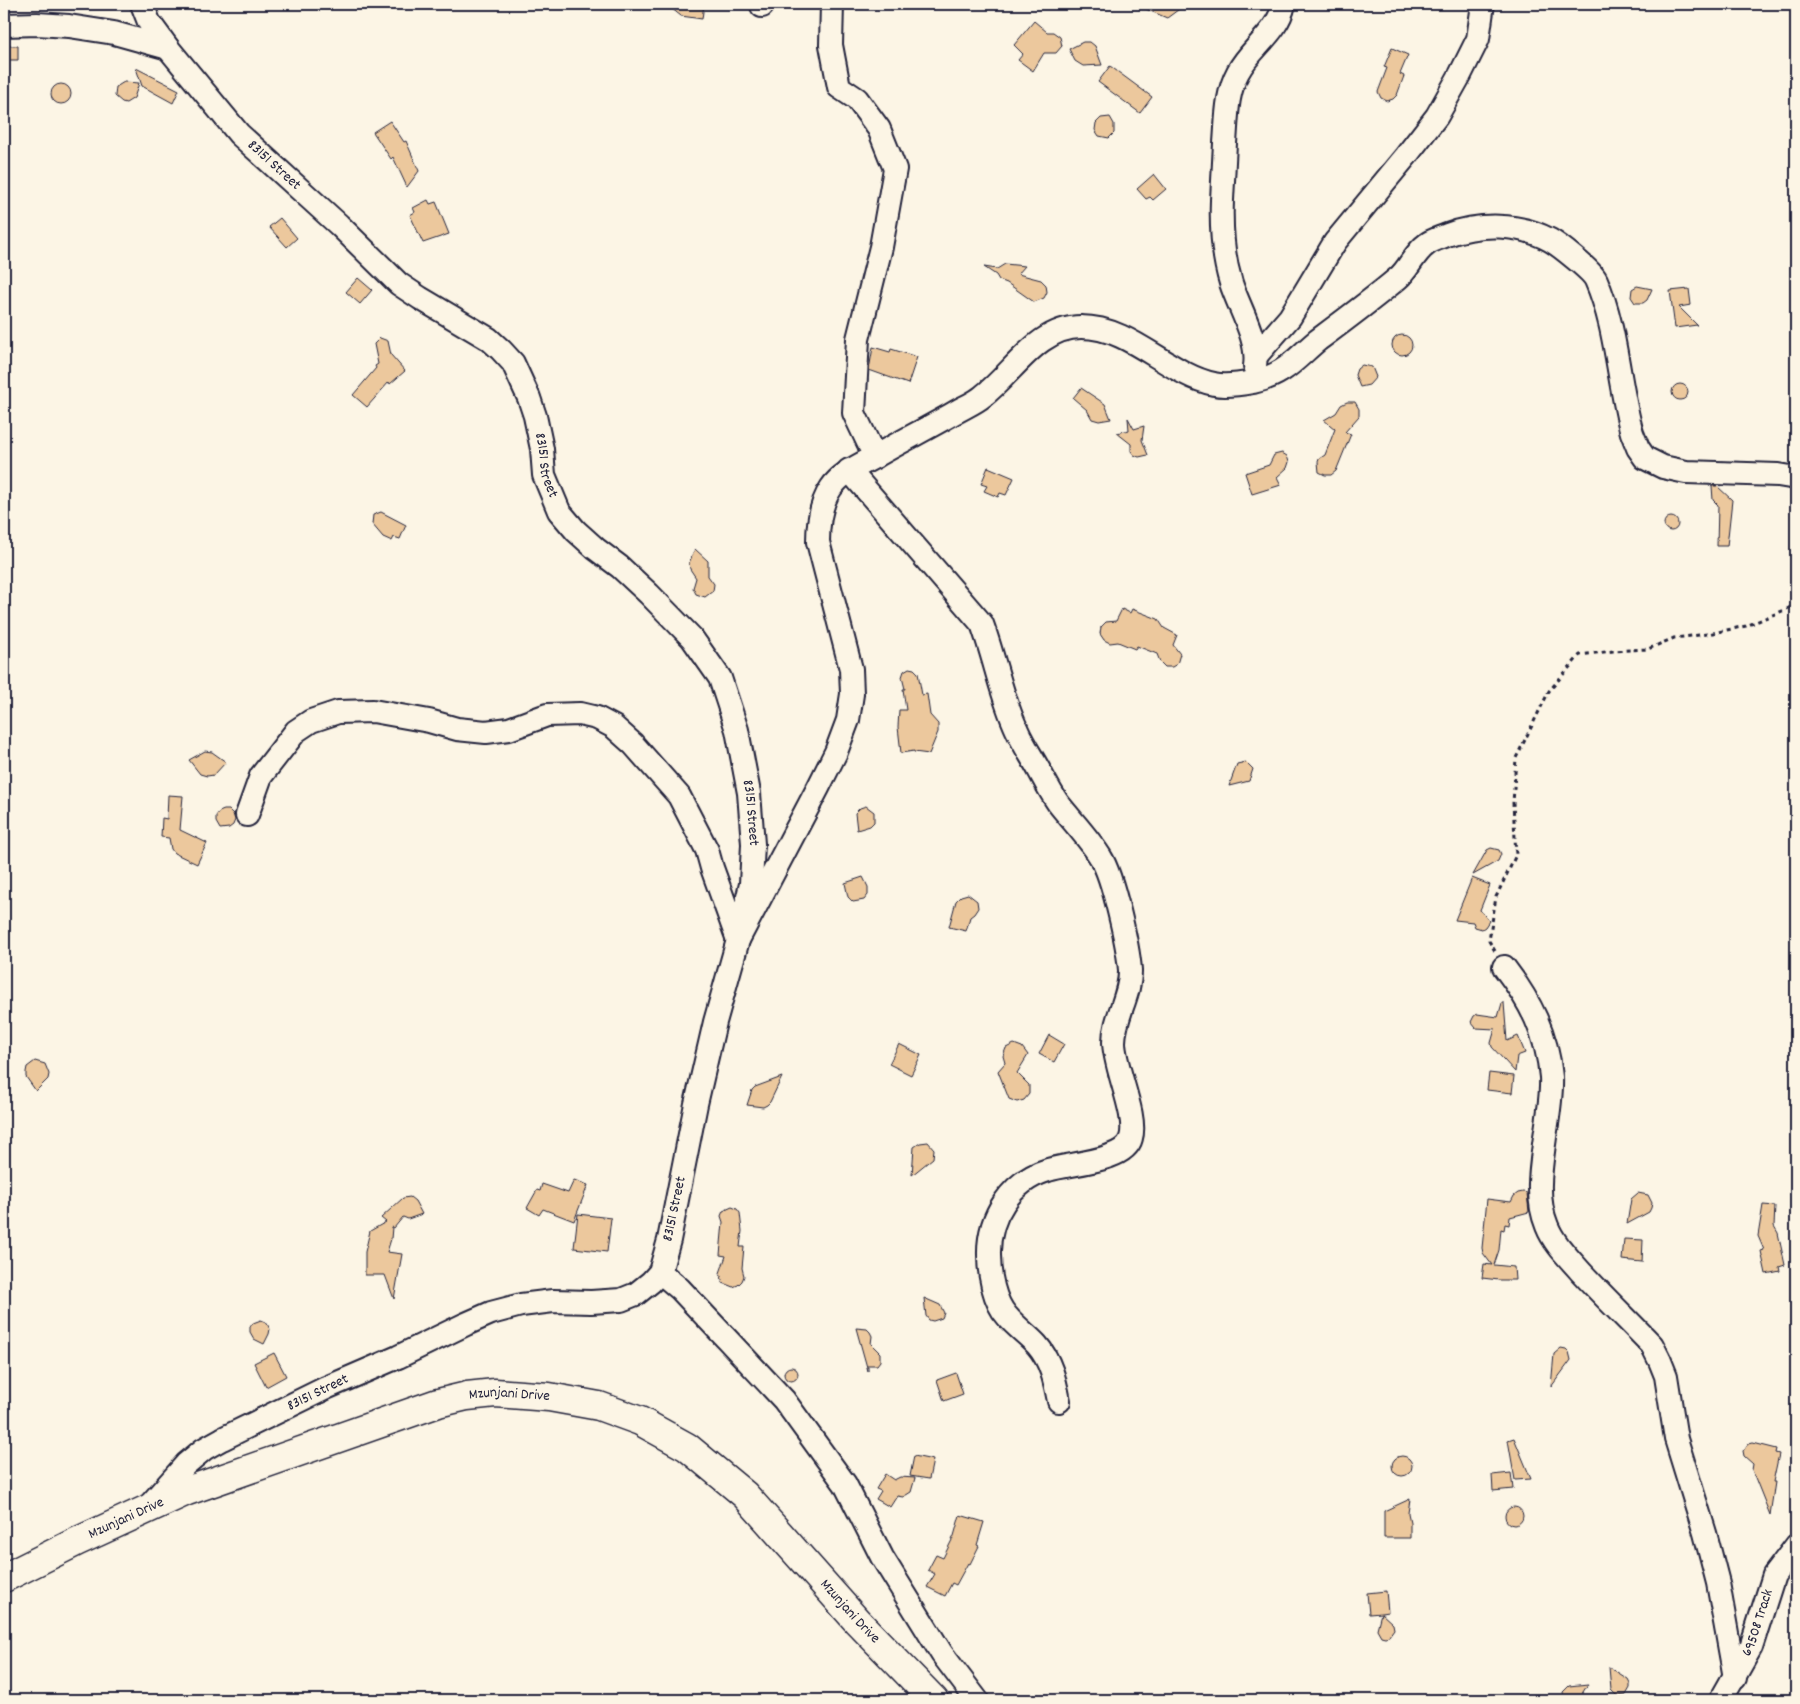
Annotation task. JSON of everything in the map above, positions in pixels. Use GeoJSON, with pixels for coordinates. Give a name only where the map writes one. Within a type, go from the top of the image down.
{"type":"FeatureCollection","features":[{"type":"Feature","properties":{"kind":"main road","name":"Mzunjani Drive"},"geometry":{"type":"LineString","coordinates":[[4,1578],[146,1508],[187,1491],[438,1402],[495,1393],[549,1397],[599,1406],[640,1421],[687,1447],[745,1495],[857,1621],[934,1700]]}},
{"type":"Feature","properties":{"kind":"street","name":"83151 Street"},"geometry":{"type":"LineString","coordinates":[[142,4],[149,22],[168,48],[239,134],[339,225],[399,284],[489,339],[513,363],[535,416],[542,449],[544,475],[559,511],[576,531],[650,594],[692,638],[720,678],[737,730],[749,793],[753,844],[751,884],[738,940],[715,1022],[696,1104],[669,1240],[660,1272],[636,1294],[621,1300],[591,1302],[553,1301],[521,1305],[491,1313],[398,1357],[359,1373],[222,1438],[204,1449],[186,1464],[146,1508]]}},
{"type":"Feature","properties":{"kind":"street"},"geometry":{"type":"LineString","coordinates":[[832,4],[831,45],[839,86],[857,99],[879,129],[895,169],[881,247],[858,339],[854,413],[875,457]]}},
{"type":"Feature","properties":{"kind":"street"},"geometry":{"type":"LineString","coordinates":[[1252,382],[1256,356],[1252,339],[1231,281],[1224,244],[1222,202],[1227,114],[1229,93],[1238,72],[1280,19],[1284,4]]}},
{"type":"Feature","properties":{"kind":"street"},"geometry":{"type":"LineString","coordinates":[[1256,356],[1290,317],[1335,242],[1437,116],[1478,38],[1483,4]]}},
{"type":"Feature","properties":{"kind":"street"},"geometry":{"type":"LineString","coordinates":[[4,25],[37,24],[100,30],[114,32],[168,48]]}},
{"type":"Feature","properties":{"kind":"street"},"geometry":{"type":"LineString","coordinates":[[738,940],[818,788],[836,752],[848,720],[852,694],[851,669],[818,542],[818,526],[821,511],[830,489],[850,470],[983,396],[1028,351],[1063,329],[1083,327],[1117,335],[1203,381],[1218,385],[1252,382],[1273,376],[1294,363],[1317,342],[1402,275],[1416,255],[1427,244],[1471,228],[1504,226],[1517,228],[1536,232],[1555,242],[1594,276],[1609,320],[1632,432],[1638,448],[1645,458],[1652,463],[1686,472],[1778,475],[1796,478]]}},
{"type":"Feature","properties":{"kind":"street"},"geometry":{"type":"LineString","coordinates":[[850,470],[982,624],[992,651],[1000,683],[1017,729],[1056,800],[1102,859],[1113,889],[1128,955],[1130,973],[1128,992],[1116,1027],[1114,1043],[1132,1128],[1130,1142],[1125,1148],[1114,1155],[1047,1170],[1031,1177],[1007,1198],[997,1212],[989,1237],[992,1278],[999,1304],[1005,1315],[1042,1352],[1053,1372],[1059,1401]]}},
{"type":"Feature","properties":{"kind":"street"},"geometry":{"type":"LineString","coordinates":[[247,815],[260,776],[296,731],[312,721],[338,712],[373,711],[429,721],[457,729],[486,732],[509,729],[547,715],[580,714],[596,718],[614,728],[633,744],[679,796],[708,850],[712,868],[738,940]]}},
{"type":"Feature","properties":{"kind":"street"},"geometry":{"type":"LineString","coordinates":[[1504,967],[1520,989],[1544,1035],[1550,1070],[1551,1095],[1539,1191],[1545,1219],[1556,1242],[1571,1261],[1652,1346],[1660,1361],[1666,1376],[1676,1439],[1705,1533],[1718,1583],[1735,1678]]}},
{"type":"Feature","properties":{"kind":"street"},"geometry":{"type":"LineString","coordinates":[[660,1272],[680,1289],[784,1400],[845,1484],[882,1557],[942,1654],[977,1700]]}},
{"type":"Feature","properties":{"kind":"street","name":"69508 Track"},"geometry":{"type":"LineString","coordinates":[[1721,1700],[1751,1647],[1774,1575],[1796,1546]]}},
{"type":"Feature","properties":{"kind":"path"},"geometry":{"type":"LineString","coordinates":[[1504,967],[1489,941],[1496,897],[1516,855],[1513,803],[1516,758],[1549,692],[1580,655],[1648,649],[1674,638],[1708,634],[1746,626],[1796,604]]}},
{"type":"Feature","properties":{"kind":"building"},"geometry":{"type":"Polygon","coordinates":[[[666,4],[704,4],[702,19],[681,16],[666,4]]]}},
{"type":"Feature","properties":{"kind":"building"},"geometry":{"type":"Polygon","coordinates":[[[1134,4],[1186,4],[1167,18],[1134,4]]]}},
{"type":"Feature","properties":{"kind":"building"},"geometry":{"type":"Polygon","coordinates":[[[1034,21],[1047,32],[1053,32],[1060,37],[1062,46],[1056,53],[1044,53],[1033,71],[1018,60],[1023,54],[1014,45],[1034,21]]]}},
{"type":"Feature","properties":{"kind":"building"},"geometry":{"type":"Polygon","coordinates":[[[1083,42],[1090,42],[1095,46],[1102,65],[1083,66],[1075,61],[1069,49],[1083,42]]]}},
{"type":"Feature","properties":{"kind":"building"},"geometry":{"type":"Polygon","coordinates":[[[4,46],[18,46],[18,60],[4,60],[4,46]]]}},
{"type":"Feature","properties":{"kind":"building"},"geometry":{"type":"Polygon","coordinates":[[[1392,48],[1408,55],[1400,74],[1404,76],[1397,95],[1387,101],[1381,98],[1378,92],[1387,68],[1384,67],[1392,48]]]}},
{"type":"Feature","properties":{"kind":"building"},"geometry":{"type":"Polygon","coordinates":[[[1110,66],[1152,97],[1140,113],[1098,82],[1110,66]]]}},
{"type":"Feature","properties":{"kind":"building"},"geometry":{"type":"Polygon","coordinates":[[[136,68],[179,90],[173,103],[142,86],[136,68]]]}},
{"type":"Feature","properties":{"kind":"building"},"geometry":{"type":"Polygon","coordinates":[[[124,82],[139,83],[134,98],[126,103],[115,96],[116,87],[124,82]]]}},
{"type":"Feature","properties":{"kind":"building"},"geometry":{"type":"Polygon","coordinates":[[[61,84],[68,87],[71,94],[68,101],[61,104],[54,101],[51,94],[54,87],[61,84]]]}},
{"type":"Feature","properties":{"kind":"building"},"geometry":{"type":"Polygon","coordinates":[[[1110,117],[1114,124],[1114,133],[1109,138],[1099,136],[1095,130],[1096,123],[1101,118],[1110,117]]]}},
{"type":"Feature","properties":{"kind":"building"},"geometry":{"type":"Polygon","coordinates":[[[390,121],[404,142],[406,141],[419,171],[407,187],[393,157],[391,159],[373,132],[390,121]]]}},
{"type":"Feature","properties":{"kind":"building"},"geometry":{"type":"Polygon","coordinates":[[[1154,174],[1166,189],[1153,200],[1150,197],[1146,199],[1137,189],[1154,174]]]}},
{"type":"Feature","properties":{"kind":"building"},"geometry":{"type":"Polygon","coordinates":[[[428,200],[430,204],[436,202],[449,234],[423,243],[410,215],[415,212],[413,208],[428,200]]]}},
{"type":"Feature","properties":{"kind":"building"},"geometry":{"type":"Polygon","coordinates":[[[280,218],[297,238],[287,247],[269,227],[280,218]]]}},
{"type":"Feature","properties":{"kind":"building"},"geometry":{"type":"Polygon","coordinates":[[[1005,264],[1025,266],[1018,274],[1041,280],[1046,285],[1047,292],[1044,298],[1034,302],[1007,283],[999,280],[996,275],[984,267],[997,269],[1005,264]]]}},
{"type":"Feature","properties":{"kind":"building"},"geometry":{"type":"Polygon","coordinates":[[[358,278],[372,290],[360,304],[346,292],[358,278]]]}},
{"type":"Feature","properties":{"kind":"building"},"geometry":{"type":"Polygon","coordinates":[[[1637,286],[1652,289],[1647,300],[1643,303],[1635,303],[1631,297],[1632,289],[1637,286]]]}},
{"type":"Feature","properties":{"kind":"building"},"geometry":{"type":"Polygon","coordinates":[[[1689,289],[1691,305],[1679,307],[1697,325],[1675,328],[1670,291],[1689,289]]]}},
{"type":"Feature","properties":{"kind":"building"},"geometry":{"type":"Polygon","coordinates":[[[1402,335],[1409,338],[1412,345],[1409,352],[1402,355],[1395,352],[1392,345],[1395,338],[1402,335]]]}},
{"type":"Feature","properties":{"kind":"building"},"geometry":{"type":"Polygon","coordinates":[[[380,338],[388,341],[391,355],[405,371],[390,384],[389,382],[367,407],[353,395],[378,364],[374,344],[380,338]]]}},
{"type":"Feature","properties":{"kind":"building"},"geometry":{"type":"Polygon","coordinates":[[[873,347],[890,352],[891,349],[917,357],[908,384],[869,370],[873,347]]]}},
{"type":"Feature","properties":{"kind":"building"},"geometry":{"type":"Polygon","coordinates":[[[1362,365],[1372,367],[1376,377],[1369,385],[1360,387],[1355,375],[1357,369],[1362,365]]]}},
{"type":"Feature","properties":{"kind":"building"},"geometry":{"type":"Polygon","coordinates":[[[1680,384],[1688,392],[1680,400],[1672,392],[1680,384]]]}},
{"type":"Feature","properties":{"kind":"building"},"geometry":{"type":"Polygon","coordinates":[[[1081,388],[1105,404],[1111,419],[1099,421],[1092,419],[1087,410],[1073,398],[1081,388]]]}},
{"type":"Feature","properties":{"kind":"building"},"geometry":{"type":"Polygon","coordinates":[[[1347,402],[1355,402],[1359,409],[1359,416],[1345,432],[1351,434],[1336,471],[1331,475],[1325,475],[1319,472],[1318,462],[1325,455],[1335,429],[1324,420],[1336,413],[1341,405],[1347,402]]]}},
{"type":"Feature","properties":{"kind":"building"},"geometry":{"type":"Polygon","coordinates":[[[1128,418],[1134,429],[1144,426],[1142,440],[1148,455],[1139,457],[1134,455],[1131,451],[1131,444],[1117,433],[1129,430],[1128,418]]]}},
{"type":"Feature","properties":{"kind":"building"},"geometry":{"type":"Polygon","coordinates":[[[1282,453],[1287,456],[1289,462],[1287,468],[1277,477],[1281,485],[1252,494],[1245,473],[1269,465],[1274,455],[1282,453]]]}},
{"type":"Feature","properties":{"kind":"building"},"geometry":{"type":"Polygon","coordinates":[[[988,467],[1014,478],[1006,495],[1000,493],[998,497],[984,491],[987,486],[981,484],[988,467]]]}},
{"type":"Feature","properties":{"kind":"building"},"geometry":{"type":"Polygon","coordinates":[[[1712,486],[1717,486],[1732,500],[1727,546],[1717,546],[1718,505],[1713,500],[1712,486]]]}},
{"type":"Feature","properties":{"kind":"building"},"geometry":{"type":"Polygon","coordinates":[[[381,512],[406,525],[400,539],[394,537],[392,541],[383,537],[372,524],[373,515],[381,512]]]}},
{"type":"Feature","properties":{"kind":"building"},"geometry":{"type":"Polygon","coordinates":[[[1668,517],[1674,517],[1678,524],[1674,531],[1668,531],[1664,527],[1664,521],[1668,517]]]}},
{"type":"Feature","properties":{"kind":"building"},"geometry":{"type":"Polygon","coordinates":[[[695,549],[708,561],[708,576],[714,584],[713,591],[705,597],[696,594],[693,588],[696,578],[690,569],[689,563],[695,549]]]}},
{"type":"Feature","properties":{"kind":"building"},"geometry":{"type":"Polygon","coordinates":[[[1122,609],[1130,613],[1132,609],[1158,619],[1164,628],[1177,635],[1173,645],[1180,654],[1177,664],[1172,667],[1165,667],[1160,662],[1157,654],[1137,646],[1135,649],[1118,642],[1110,643],[1104,640],[1100,634],[1101,627],[1106,622],[1116,621],[1122,609]]]}},
{"type":"Feature","properties":{"kind":"building"},"geometry":{"type":"Polygon","coordinates":[[[909,668],[914,669],[918,673],[922,695],[927,694],[930,715],[938,724],[938,732],[929,754],[914,751],[901,753],[898,727],[899,710],[906,710],[903,689],[905,689],[902,677],[904,671],[909,668]]]}},
{"type":"Feature","properties":{"kind":"building"},"geometry":{"type":"Polygon","coordinates":[[[205,751],[212,752],[226,762],[214,775],[200,774],[189,760],[205,751]]]}},
{"type":"Feature","properties":{"kind":"building"},"geometry":{"type":"Polygon","coordinates":[[[1246,762],[1253,769],[1249,781],[1229,786],[1237,764],[1246,762]]]}},
{"type":"Feature","properties":{"kind":"building"},"geometry":{"type":"Polygon","coordinates":[[[168,795],[183,796],[180,830],[207,843],[197,864],[174,853],[171,849],[169,838],[161,837],[162,818],[167,819],[168,795]]]}},
{"type":"Feature","properties":{"kind":"building"},"geometry":{"type":"Polygon","coordinates":[[[866,806],[874,812],[874,822],[870,826],[857,830],[855,813],[860,808],[866,806]]]}},
{"type":"Feature","properties":{"kind":"building"},"geometry":{"type":"Polygon","coordinates":[[[224,810],[229,810],[235,820],[229,828],[220,829],[216,822],[216,816],[224,810]]]}},
{"type":"Feature","properties":{"kind":"building"},"geometry":{"type":"Polygon","coordinates":[[[1491,848],[1499,850],[1501,854],[1498,861],[1473,875],[1487,850],[1491,848]]]}},
{"type":"Feature","properties":{"kind":"building"},"geometry":{"type":"Polygon","coordinates":[[[863,877],[868,887],[868,895],[864,900],[853,902],[848,897],[845,883],[863,877]]]}},
{"type":"Feature","properties":{"kind":"building"},"geometry":{"type":"Polygon","coordinates":[[[1472,878],[1490,885],[1480,910],[1489,921],[1482,929],[1475,927],[1473,922],[1455,920],[1472,878]]]}},
{"type":"Feature","properties":{"kind":"building"},"geometry":{"type":"Polygon","coordinates":[[[968,894],[977,901],[978,908],[970,917],[966,931],[949,927],[956,901],[961,896],[968,894]]]}},
{"type":"Feature","properties":{"kind":"building"},"geometry":{"type":"Polygon","coordinates":[[[1502,1003],[1504,1003],[1507,1041],[1518,1036],[1525,1053],[1517,1056],[1515,1072],[1492,1047],[1491,1043],[1495,1029],[1476,1028],[1471,1022],[1477,1014],[1498,1017],[1502,1003]]]}},
{"type":"Feature","properties":{"kind":"building"},"geometry":{"type":"Polygon","coordinates":[[[1049,1035],[1064,1044],[1054,1062],[1039,1054],[1049,1035]]]}},
{"type":"Feature","properties":{"kind":"building"},"geometry":{"type":"Polygon","coordinates":[[[899,1044],[921,1055],[911,1075],[889,1064],[899,1044]]]}},
{"type":"Feature","properties":{"kind":"building"},"geometry":{"type":"Polygon","coordinates":[[[1014,1044],[1022,1047],[1028,1055],[1017,1073],[1029,1085],[1029,1094],[1024,1100],[1017,1102],[1009,1099],[998,1071],[1005,1063],[1003,1056],[1006,1048],[1014,1044]]]}},
{"type":"Feature","properties":{"kind":"building"},"geometry":{"type":"Polygon","coordinates":[[[35,1061],[45,1064],[49,1074],[48,1079],[36,1091],[26,1077],[27,1067],[35,1061]]]}},
{"type":"Feature","properties":{"kind":"building"},"geometry":{"type":"Polygon","coordinates":[[[1489,1073],[1514,1076],[1512,1093],[1487,1090],[1489,1073]]]}},
{"type":"Feature","properties":{"kind":"building"},"geometry":{"type":"Polygon","coordinates":[[[782,1077],[767,1105],[763,1107],[747,1105],[752,1090],[755,1087],[782,1077]]]}},
{"type":"Feature","properties":{"kind":"building"},"geometry":{"type":"Polygon","coordinates":[[[928,1142],[934,1149],[933,1158],[912,1175],[914,1147],[920,1143],[928,1142]]]}},
{"type":"Feature","properties":{"kind":"building"},"geometry":{"type":"Polygon","coordinates":[[[574,1180],[588,1185],[574,1221],[543,1209],[539,1215],[527,1208],[537,1190],[540,1191],[542,1184],[568,1193],[574,1180]]]}},
{"type":"Feature","properties":{"kind":"building"},"geometry":{"type":"Polygon","coordinates":[[[1523,1192],[1527,1193],[1529,1212],[1510,1217],[1509,1225],[1505,1224],[1504,1230],[1501,1229],[1499,1250],[1494,1265],[1514,1267],[1515,1280],[1482,1278],[1484,1264],[1492,1265],[1483,1253],[1482,1248],[1487,1199],[1511,1202],[1514,1196],[1523,1192]]]}},
{"type":"Feature","properties":{"kind":"building"},"geometry":{"type":"Polygon","coordinates":[[[1638,1193],[1648,1195],[1652,1203],[1651,1208],[1649,1212],[1627,1224],[1631,1199],[1638,1193]]]}},
{"type":"Feature","properties":{"kind":"building"},"geometry":{"type":"Polygon","coordinates":[[[410,1197],[415,1201],[422,1214],[408,1219],[403,1217],[394,1228],[392,1227],[387,1252],[402,1254],[394,1299],[385,1275],[365,1275],[365,1252],[370,1231],[386,1222],[381,1218],[403,1198],[410,1197]]]}},
{"type":"Feature","properties":{"kind":"building"},"geometry":{"type":"Polygon","coordinates":[[[1763,1205],[1775,1206],[1774,1226],[1778,1233],[1785,1265],[1779,1267],[1780,1271],[1766,1274],[1761,1251],[1764,1250],[1758,1236],[1763,1205]]]}},
{"type":"Feature","properties":{"kind":"building"},"geometry":{"type":"Polygon","coordinates":[[[732,1207],[740,1213],[742,1231],[740,1247],[744,1247],[742,1268],[744,1276],[738,1285],[733,1287],[723,1283],[720,1273],[726,1256],[720,1255],[723,1222],[721,1216],[723,1211],[732,1207]]]}},
{"type":"Feature","properties":{"kind":"building"},"geometry":{"type":"Polygon","coordinates":[[[578,1214],[611,1218],[607,1252],[574,1248],[578,1214]]]}},
{"type":"Feature","properties":{"kind":"building"},"geometry":{"type":"Polygon","coordinates":[[[1624,1239],[1643,1240],[1642,1262],[1622,1260],[1624,1239]]]}},
{"type":"Feature","properties":{"kind":"building"},"geometry":{"type":"Polygon","coordinates":[[[924,1298],[940,1305],[944,1313],[942,1318],[933,1321],[929,1320],[926,1316],[924,1298]]]}},
{"type":"Feature","properties":{"kind":"building"},"geometry":{"type":"Polygon","coordinates":[[[261,1320],[266,1322],[270,1329],[264,1344],[254,1339],[250,1332],[250,1327],[253,1323],[261,1320]]]}},
{"type":"Feature","properties":{"kind":"building"},"geometry":{"type":"Polygon","coordinates":[[[856,1328],[867,1329],[870,1332],[872,1336],[871,1344],[880,1353],[880,1361],[877,1365],[868,1365],[868,1371],[856,1328]]]}},
{"type":"Feature","properties":{"kind":"building"},"geometry":{"type":"Polygon","coordinates":[[[1561,1348],[1569,1352],[1571,1360],[1551,1387],[1554,1354],[1561,1348]]]}},
{"type":"Feature","properties":{"kind":"building"},"geometry":{"type":"Polygon","coordinates":[[[274,1353],[286,1376],[266,1387],[254,1363],[274,1353]]]}},
{"type":"Feature","properties":{"kind":"building"},"geometry":{"type":"Polygon","coordinates":[[[791,1367],[796,1369],[798,1374],[796,1379],[791,1381],[786,1379],[784,1374],[786,1369],[791,1367]]]}},
{"type":"Feature","properties":{"kind":"building"},"geometry":{"type":"Polygon","coordinates":[[[956,1373],[963,1394],[944,1401],[937,1380],[956,1373]]]}},
{"type":"Feature","properties":{"kind":"building"},"geometry":{"type":"Polygon","coordinates":[[[1514,1438],[1531,1479],[1515,1480],[1508,1440],[1514,1438]]]}},
{"type":"Feature","properties":{"kind":"building"},"geometry":{"type":"Polygon","coordinates":[[[1752,1443],[1776,1449],[1775,1453],[1779,1454],[1773,1482],[1775,1482],[1770,1515],[1752,1470],[1753,1464],[1744,1456],[1743,1451],[1748,1444],[1752,1443]]]}},
{"type":"Feature","properties":{"kind":"building"},"geometry":{"type":"Polygon","coordinates":[[[914,1456],[933,1460],[929,1479],[910,1476],[914,1456]]]}},
{"type":"Feature","properties":{"kind":"building"},"geometry":{"type":"Polygon","coordinates":[[[1402,1456],[1409,1459],[1412,1466],[1409,1473],[1402,1476],[1395,1473],[1392,1466],[1395,1459],[1402,1456]]]}},
{"type":"Feature","properties":{"kind":"building"},"geometry":{"type":"Polygon","coordinates":[[[1511,1473],[1513,1489],[1493,1491],[1492,1475],[1511,1473]]]}},
{"type":"Feature","properties":{"kind":"building"},"geometry":{"type":"Polygon","coordinates":[[[885,1474],[894,1480],[900,1477],[915,1478],[911,1492],[903,1497],[897,1496],[890,1507],[876,1499],[881,1491],[876,1489],[885,1474]]]}},
{"type":"Feature","properties":{"kind":"building"},"geometry":{"type":"Polygon","coordinates":[[[1410,1499],[1408,1513],[1410,1538],[1384,1538],[1384,1511],[1410,1499]]]}},
{"type":"Feature","properties":{"kind":"building"},"geometry":{"type":"Polygon","coordinates":[[[1514,1507],[1520,1510],[1523,1516],[1520,1522],[1514,1525],[1508,1522],[1505,1516],[1508,1510],[1514,1507]]]}},
{"type":"Feature","properties":{"kind":"building"},"geometry":{"type":"Polygon","coordinates":[[[960,1515],[984,1522],[977,1545],[979,1546],[970,1564],[968,1563],[956,1585],[952,1583],[945,1596],[927,1587],[935,1574],[928,1570],[936,1555],[943,1558],[954,1536],[960,1515]]]}},
{"type":"Feature","properties":{"kind":"building"},"geometry":{"type":"Polygon","coordinates":[[[1386,1591],[1388,1612],[1369,1614],[1367,1593],[1386,1591]]]}},
{"type":"Feature","properties":{"kind":"building"},"geometry":{"type":"Polygon","coordinates":[[[1381,1613],[1393,1624],[1394,1629],[1389,1636],[1381,1636],[1377,1629],[1381,1613]]]}},
{"type":"Feature","properties":{"kind":"building"},"geometry":{"type":"Polygon","coordinates":[[[1609,1667],[1628,1679],[1630,1688],[1626,1695],[1617,1696],[1611,1690],[1609,1667]]]}},
{"type":"Feature","properties":{"kind":"building"},"geometry":{"type":"Polygon","coordinates":[[[1588,1684],[1578,1700],[1564,1700],[1563,1692],[1569,1686],[1588,1684]]]}}]}
